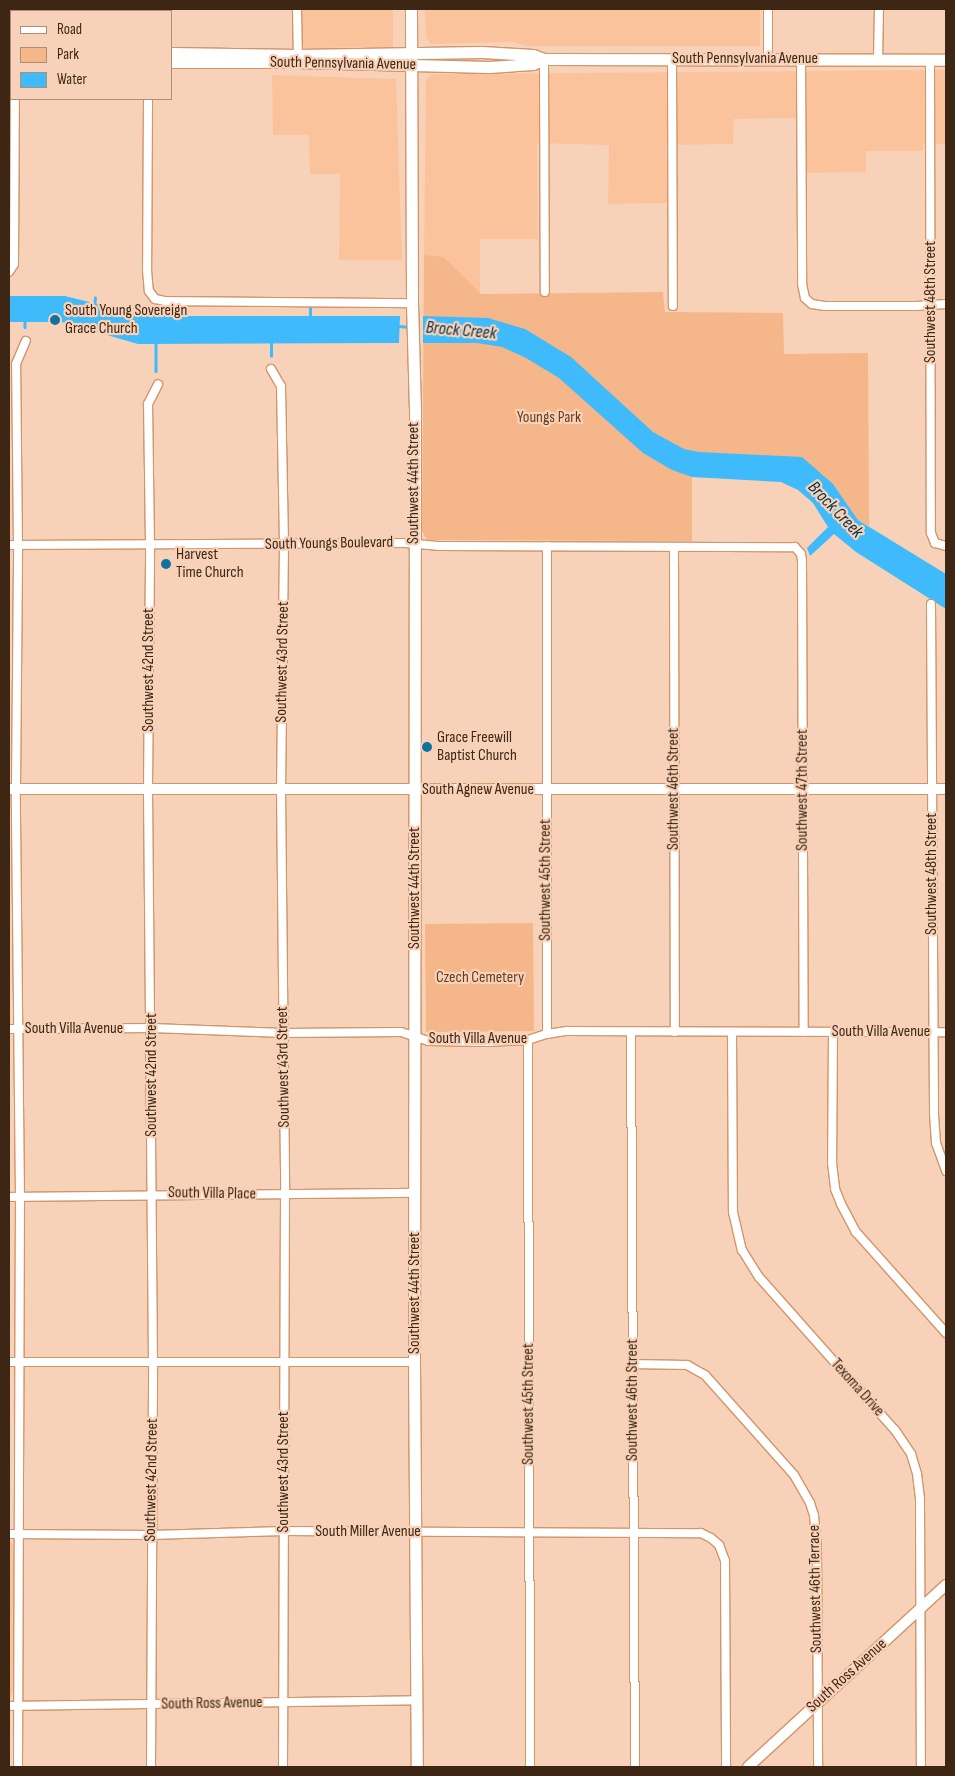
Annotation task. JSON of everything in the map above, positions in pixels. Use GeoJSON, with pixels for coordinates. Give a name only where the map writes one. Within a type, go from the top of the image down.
{"type":"FeatureCollection","features":[{"type":"Feature","properties":{"kind":"main road","name":"Southwest 44th Street"},"geometry":{"type":"LineString","coordinates":[[411,9],[412,303],[415,411],[416,1193],[414,1362],[417,1767]]}},
{"type":"Feature","properties":{"kind":"main road","name":"South Pennsylvania Avenue"},"geometry":{"type":"LineString","coordinates":[[172,53],[412,66],[489,67],[533,64],[544,59]]}},
{"type":"Feature","properties":{"kind":"main road","name":"South Pennsylvania Avenue"},"geometry":{"type":"LineString","coordinates":[[172,62],[298,59],[411,53],[533,55],[544,59],[946,60]]}},
{"type":"Feature","properties":{"kind":"street"},"geometry":{"type":"LineString","coordinates":[[297,9],[298,59]]}},
{"type":"Feature","properties":{"kind":"street"},"geometry":{"type":"LineString","coordinates":[[768,9],[768,60]]}},
{"type":"Feature","properties":{"kind":"street"},"geometry":{"type":"LineString","coordinates":[[878,60],[879,9]]}},
{"type":"Feature","properties":{"kind":"street"},"geometry":{"type":"LineString","coordinates":[[544,59],[545,292]]}},
{"type":"Feature","properties":{"kind":"street"},"geometry":{"type":"LineString","coordinates":[[672,59],[673,306]]}},
{"type":"Feature","properties":{"kind":"street"},"geometry":{"type":"LineString","coordinates":[[801,59],[802,292],[808,302],[825,306],[946,304]]}},
{"type":"Feature","properties":{"kind":"street","name":"Southwest 48th Street"},"geometry":{"type":"LineString","coordinates":[[930,60],[931,533],[935,543],[946,546]]}},
{"type":"Feature","properties":{"kind":"street"},"geometry":{"type":"LineString","coordinates":[[9,272],[14,264],[15,100]]}},
{"type":"Feature","properties":{"kind":"street"},"geometry":{"type":"LineString","coordinates":[[148,100],[147,270],[149,291],[155,299],[165,301],[412,303]]}},
{"type":"Feature","properties":{"kind":"street"},"geometry":{"type":"LineString","coordinates":[[18,1767],[20,1197],[12,789],[18,545],[16,364],[26,341]]}},
{"type":"Feature","properties":{"kind":"street","name":"Southwest 43rd Street"},"geometry":{"type":"LineString","coordinates":[[271,369],[281,386],[284,544],[281,789],[285,1195],[283,1767]]}},
{"type":"Feature","properties":{"kind":"street","name":"Southwest 42nd Street"},"geometry":{"type":"LineString","coordinates":[[151,1767],[153,1362],[152,1028],[148,789],[150,545],[148,404],[158,384]]}},
{"type":"Feature","properties":{"kind":"street","name":"South Youngs Boulevard"},"geometry":{"type":"LineString","coordinates":[[9,545],[414,543],[438,546],[790,546],[799,550]]}},
{"type":"Feature","properties":{"kind":"street","name":"Southwest 45th Street"},"geometry":{"type":"LineString","coordinates":[[547,546],[547,1034]]}},
{"type":"Feature","properties":{"kind":"street","name":"Southwest 46th Street"},"geometry":{"type":"LineString","coordinates":[[674,546],[675,1032]]}},
{"type":"Feature","properties":{"kind":"street","name":"Southwest 47th Street"},"geometry":{"type":"LineString","coordinates":[[799,550],[802,561],[804,1032]]}},
{"type":"Feature","properties":{"kind":"street","name":"Southwest 48th Street"},"geometry":{"type":"LineString","coordinates":[[931,604],[934,1128],[940,1156],[946,1171]]}},
{"type":"Feature","properties":{"kind":"street","name":"South Agnew Avenue"},"geometry":{"type":"LineString","coordinates":[[12,789],[946,789]]}},
{"type":"Feature","properties":{"kind":"street","name":"South Villa Avenue"},"geometry":{"type":"LineString","coordinates":[[9,1029],[152,1028],[284,1033],[400,1032],[429,1041],[528,1040],[547,1034],[567,1031],[946,1032]]}},
{"type":"Feature","properties":{"kind":"street","name":"Southwest 46th Street"},"geometry":{"type":"LineString","coordinates":[[631,1032],[634,1767]]}},
{"type":"Feature","properties":{"kind":"street","name":"Texoma Drive"},"geometry":{"type":"LineString","coordinates":[[732,1032],[732,1200],[738,1238],[749,1264],[758,1277],[895,1430],[911,1454],[917,1474],[920,1500],[921,1767]]}},
{"type":"Feature","properties":{"kind":"street"},"geometry":{"type":"LineString","coordinates":[[833,1032],[832,1163],[835,1189],[840,1204],[856,1232],[946,1333]]}},
{"type":"Feature","properties":{"kind":"street","name":"Southwest 45th Street"},"geometry":{"type":"LineString","coordinates":[[528,1040],[530,1767]]}},
{"type":"Feature","properties":{"kind":"street","name":"South Villa Place"},"geometry":{"type":"LineString","coordinates":[[9,1197],[152,1194],[285,1195],[416,1193]]}},
{"type":"Feature","properties":{"kind":"street"},"geometry":{"type":"LineString","coordinates":[[9,1362],[414,1362]]}},
{"type":"Feature","properties":{"kind":"street","name":"Southwest 46th Terrace"},"geometry":{"type":"LineString","coordinates":[[632,1364],[687,1365],[705,1375],[794,1474],[805,1491],[814,1515],[817,1532],[818,1767]]}},
{"type":"Feature","properties":{"kind":"street","name":"South Miller Avenue"},"geometry":{"type":"LineString","coordinates":[[9,1534],[151,1535],[284,1531],[701,1533],[712,1538],[721,1548],[725,1566],[726,1767]]}},
{"type":"Feature","properties":{"kind":"street","name":"South Ross Avenue"},"geometry":{"type":"LineString","coordinates":[[748,1767],[946,1585]]}},
{"type":"Feature","properties":{"kind":"street","name":"South Ross Avenue"},"geometry":{"type":"LineString","coordinates":[[9,1706],[416,1700]]}},
{"type":"Feature","properties":{"kind":"shaded area"},"geometry":{"type":"Polygon","coordinates":[[[301,9],[393,9],[393,47],[304,48],[301,41],[301,9]]]}},
{"type":"Feature","properties":{"kind":"shaded area"},"geometry":{"type":"Polygon","coordinates":[[[425,9],[760,9],[760,46],[525,46],[513,42],[431,44],[426,37],[425,9]]]}},
{"type":"Feature","properties":{"kind":"shaded area"},"geometry":{"type":"Polygon","coordinates":[[[946,70],[946,144],[923,144],[923,151],[866,151],[866,172],[797,173],[796,118],[734,119],[733,144],[666,145],[667,203],[608,204],[609,145],[537,143],[538,239],[480,239],[480,294],[444,257],[424,255],[426,80],[431,74],[946,70]]]}},
{"type":"Feature","properties":{"kind":"shaded area"},"geometry":{"type":"Polygon","coordinates":[[[272,75],[396,79],[402,260],[339,260],[340,174],[310,174],[309,135],[273,135],[272,75]]]}},
{"type":"Feature","properties":{"kind":"shaded area"},"geometry":{"type":"Polygon","coordinates":[[[9,1540],[15,1547],[15,1689],[9,1699],[9,1540]]]}},
{"type":"Feature","properties":{"kind":"green space","name":"Youngs Park"},"geometry":{"type":"Polygon","coordinates":[[[424,255],[444,257],[481,294],[663,292],[665,312],[783,313],[784,354],[868,353],[869,526],[858,520],[833,484],[699,452],[692,477],[692,541],[427,540],[422,531],[424,255]]]}},
{"type":"Feature","properties":{"kind":"green space","name":"Czech Cemetery"},"geometry":{"type":"Polygon","coordinates":[[[533,923],[534,1031],[426,1032],[425,924],[533,923]]]}},
{"type":"Feature","properties":{"kind":"water","name":"Brock Creek"},"geometry":{"type":"Polygon","coordinates":[[[9,296],[65,296],[101,305],[127,316],[400,316],[399,343],[138,344],[62,322],[9,322],[9,296]]]}},
{"type":"Feature","properties":{"kind":"water","name":"Brock Creek"},"geometry":{"type":"Polygon","coordinates":[[[423,316],[488,318],[525,329],[571,357],[653,432],[684,449],[699,452],[802,457],[833,484],[858,520],[946,574],[946,609],[856,552],[834,534],[810,556],[807,548],[828,527],[813,503],[798,490],[781,482],[692,477],[672,470],[643,453],[559,378],[526,358],[502,347],[477,343],[423,343],[423,316]]]}},
{"type":"Feature","properties":{"kind":"waterway"},"geometry":{"type":"LineString","coordinates":[[94,307],[95,298]]}},
{"type":"Feature","properties":{"kind":"waterway"},"geometry":{"type":"LineString","coordinates":[[172,307],[172,318]]}},
{"type":"Feature","properties":{"kind":"waterway"},"geometry":{"type":"LineString","coordinates":[[310,308],[310,319]]}},
{"type":"Feature","properties":{"kind":"waterway"},"geometry":{"type":"LineString","coordinates":[[25,318],[25,327]]}},
{"type":"Feature","properties":{"kind":"waterway","name":"Brock Creek"},"geometry":{"type":"LineString","coordinates":[[398,326],[410,327]]}},
{"type":"Feature","properties":{"kind":"waterway"},"geometry":{"type":"LineString","coordinates":[[271,340],[271,356]]}},
{"type":"Feature","properties":{"kind":"waterway"},"geometry":{"type":"LineString","coordinates":[[156,342],[156,371]]}},
{"type":"Feature","properties":{"kind":"place","name":"South Young Sovereign Grace Church"},"geometry":{"type":"Point","coordinates":[55,320]}},
{"type":"Feature","properties":{"kind":"place","name":"Harvest Time Church"},"geometry":{"type":"Point","coordinates":[166,564]}},
{"type":"Feature","properties":{"kind":"place","name":"Grace Freewill Baptist Church"},"geometry":{"type":"Point","coordinates":[427,747]}}]}
